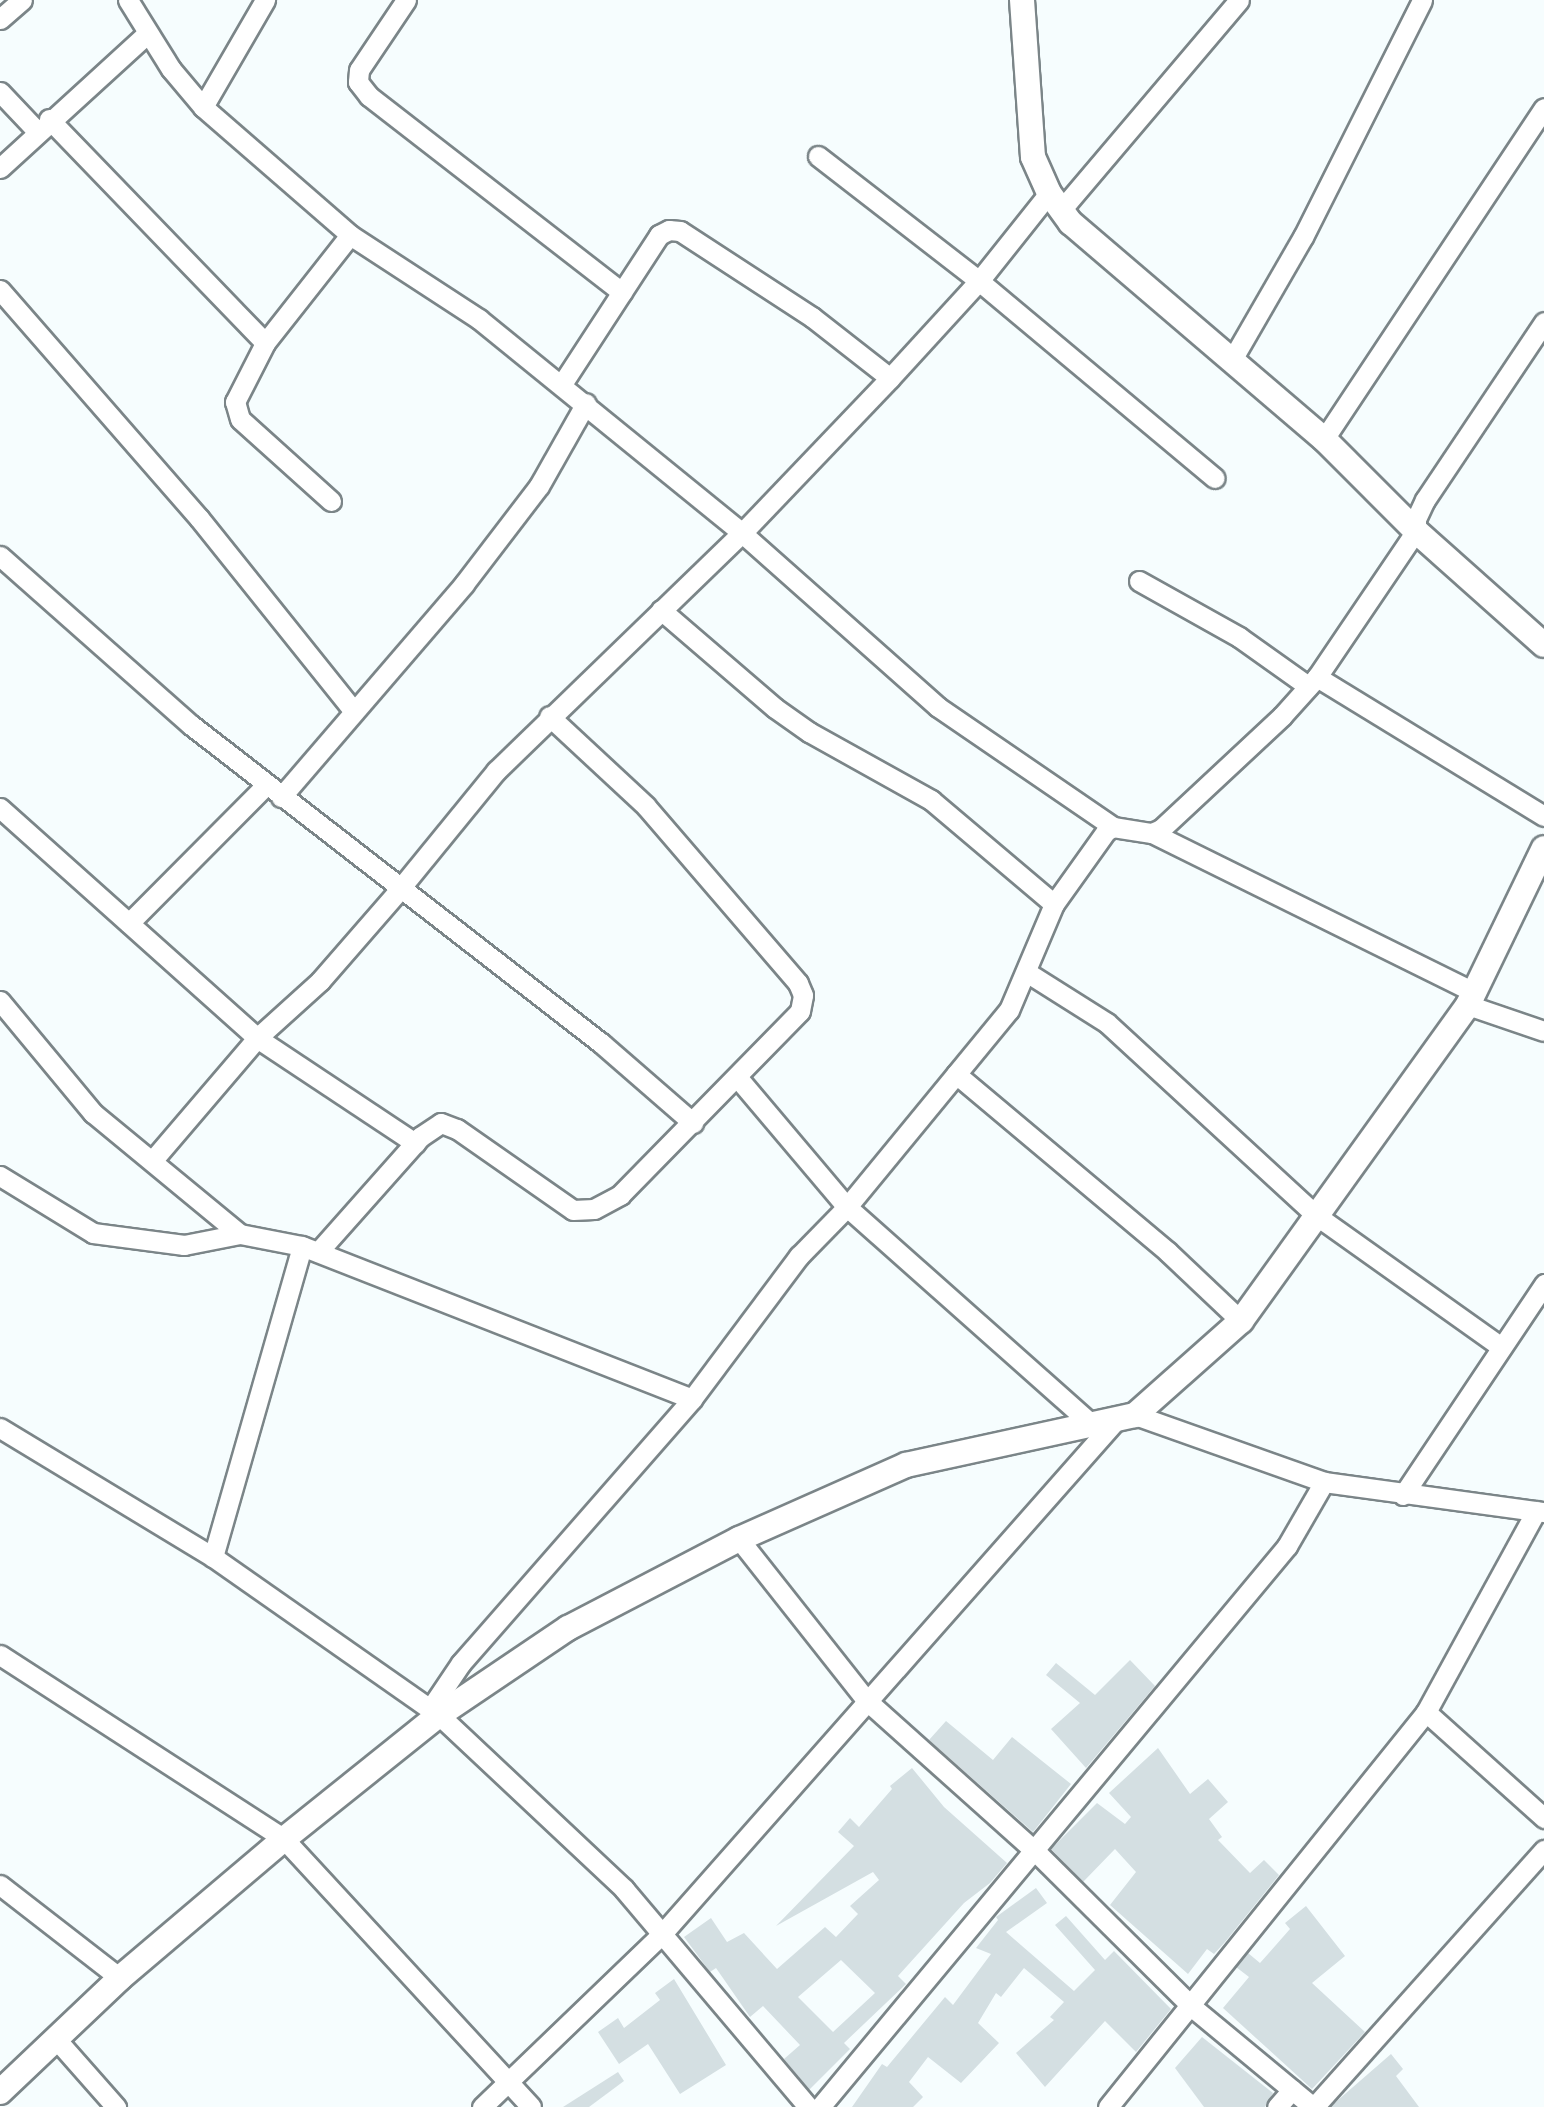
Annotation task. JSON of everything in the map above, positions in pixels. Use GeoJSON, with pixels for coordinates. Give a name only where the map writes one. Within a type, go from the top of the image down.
{"type":"FeatureCollection","features":[{"type":"Feature","properties":{"kind":"street"},"geometry":{"type":"LineString","coordinates":[[0,19],[22,0]]}},
{"type":"Feature","properties":{"kind":"street"},"geometry":{"type":"LineString","coordinates":[[128,0],[148,33],[203,107],[350,236],[479,319],[586,403],[742,533],[938,707],[1113,827],[1152,833],[1471,998],[1544,1031]]}},
{"type":"Feature","properties":{"kind":"street"},"geometry":{"type":"LineString","coordinates":[[203,107],[265,0]]}},
{"type":"Feature","properties":{"kind":"street"},"geometry":{"type":"LineString","coordinates":[[406,0],[359,70],[358,82],[379,103],[622,292]]}},
{"type":"Feature","properties":{"kind":"street"},"geometry":{"type":"LineString","coordinates":[[1022,0],[1033,157],[1055,201],[1071,223],[1324,439],[1416,531],[1543,643]]}},
{"type":"Feature","properties":{"kind":"street"},"geometry":{"type":"LineString","coordinates":[[152,1161],[257,1038],[320,981],[400,890],[496,771],[549,716],[742,533],[890,378],[1239,0]]}},
{"type":"Feature","properties":{"kind":"street"},"geometry":{"type":"LineString","coordinates":[[1233,359],[1303,237],[1422,0]]}},
{"type":"Feature","properties":{"kind":"street"},"geometry":{"type":"LineString","coordinates":[[0,168],[43,125],[148,33]]}},
{"type":"Feature","properties":{"kind":"street"},"geometry":{"type":"LineString","coordinates":[[0,92],[43,125],[265,342]]}},
{"type":"Feature","properties":{"kind":"street"},"geometry":{"type":"LineString","coordinates":[[1324,439],[1544,108]]}},
{"type":"Feature","properties":{"kind":"street"},"geometry":{"type":"LineString","coordinates":[[818,156],[979,281],[1214,478]]}},
{"type":"Feature","properties":{"kind":"street"},"geometry":{"type":"LineString","coordinates":[[562,384],[659,235],[680,231],[812,317],[890,378]]}},
{"type":"Feature","properties":{"kind":"street"},"geometry":{"type":"LineString","coordinates":[[331,501],[240,419],[235,402],[239,386],[265,342],[350,236]]}},
{"type":"Feature","properties":{"kind":"street"},"geometry":{"type":"LineString","coordinates":[[0,290],[199,518],[354,710]]}},
{"type":"Feature","properties":{"kind":"street"},"geometry":{"type":"LineString","coordinates":[[1152,833],[1224,772],[1312,682],[1416,531],[1416,519],[1425,500],[1544,322]]}},
{"type":"Feature","properties":{"kind":"street"},"geometry":{"type":"LineString","coordinates":[[281,797],[464,584],[539,486],[586,403]]}},
{"type":"Feature","properties":{"kind":"street"},"geometry":{"type":"LineString","coordinates":[[0,555],[191,725],[400,890],[601,1043],[693,1123]]}},
{"type":"Feature","properties":{"kind":"street"},"geometry":{"type":"LineString","coordinates":[[1139,581],[1544,816]]}},
{"type":"Feature","properties":{"kind":"street"},"geometry":{"type":"LineString","coordinates":[[661,610],[775,708],[808,732],[931,800],[1054,904]]}},
{"type":"Feature","properties":{"kind":"street"},"geometry":{"type":"LineString","coordinates":[[213,1557],[310,1249],[415,1143],[441,1124],[457,1129],[573,1210],[594,1209],[620,1195],[800,1011],[803,995],[798,983],[646,806],[549,716]]}},
{"type":"Feature","properties":{"kind":"street"},"geometry":{"type":"LineString","coordinates":[[129,923],[266,785]]}},
{"type":"Feature","properties":{"kind":"street"},"geometry":{"type":"LineString","coordinates":[[0,808],[257,1038],[415,1143]]}},
{"type":"Feature","properties":{"kind":"street"},"geometry":{"type":"LineString","coordinates":[[435,1712],[461,1663],[692,1399],[799,1256],[847,1207],[1009,1010],[1028,973],[1054,904],[1113,827]]}},
{"type":"Feature","properties":{"kind":"street"},"geometry":{"type":"LineString","coordinates":[[482,2107],[661,1935],[866,1700],[1126,1418],[1241,1321],[1471,998],[1544,848]]}},
{"type":"Feature","properties":{"kind":"street"},"geometry":{"type":"LineString","coordinates":[[1028,973],[1107,1023],[1317,1216],[1501,1347]]}},
{"type":"Feature","properties":{"kind":"street"},"geometry":{"type":"LineString","coordinates":[[0,1001],[93,1113],[240,1234]]}},
{"type":"Feature","properties":{"kind":"street"},"geometry":{"type":"LineString","coordinates":[[956,1074],[1168,1252],[1241,1321]]}},
{"type":"Feature","properties":{"kind":"street"},"geometry":{"type":"LineString","coordinates":[[737,1077],[847,1207],[1091,1424]]}},
{"type":"Feature","properties":{"kind":"street"},"geometry":{"type":"LineString","coordinates":[[0,1176],[93,1233],[184,1245],[240,1234],[310,1249],[692,1399]]}},
{"type":"Feature","properties":{"kind":"street"},"geometry":{"type":"LineString","coordinates":[[1403,1495],[1544,1284]]}},
{"type":"Feature","properties":{"kind":"street"},"geometry":{"type":"LineString","coordinates":[[0,2092],[120,1978],[435,1712],[568,1628],[738,1539],[906,1465],[1126,1418],[1324,1482],[1403,1495],[1540,1511],[1426,1712],[1192,2007],[1108,2107]]}},
{"type":"Feature","properties":{"kind":"street"},"geometry":{"type":"LineString","coordinates":[[0,1428],[213,1557],[435,1712],[624,1889],[808,2107]]}},
{"type":"Feature","properties":{"kind":"street"},"geometry":{"type":"LineString","coordinates":[[820,2107],[1287,1546],[1324,1482]]}},
{"type":"Feature","properties":{"kind":"street"},"geometry":{"type":"LineString","coordinates":[[738,1539],[866,1700],[1034,1850],[1192,2007],[1314,2107],[1544,1850]]}},
{"type":"Feature","properties":{"kind":"street"},"geometry":{"type":"LineString","coordinates":[[0,1654],[284,1839],[511,2082],[531,2107]]}},
{"type":"Feature","properties":{"kind":"street"},"geometry":{"type":"LineString","coordinates":[[1426,1712],[1544,1818]]}},
{"type":"Feature","properties":{"kind":"street"},"geometry":{"type":"LineString","coordinates":[[0,1885],[120,1978]]}},
{"type":"Feature","properties":{"kind":"street"},"geometry":{"type":"LineString","coordinates":[[56,2039],[116,2107]]}},
{"type":"Feature","properties":{"kind":"street"},"geometry":{"type":"LineString","coordinates":[[1277,2107],[1292,2090]]}},
{"type":"Feature","properties":{"kind":"building"},"geometry":{"type":"Polygon","coordinates":[[[1130,1660],[1155,1686],[1086,1768],[1051,1729],[1080,1703],[1046,1675],[1056,1663],[1095,1695],[1130,1660]]]}},
{"type":"Feature","properties":{"kind":"building"},"geometry":{"type":"Polygon","coordinates":[[[946,1721],[993,1760],[1012,1737],[1071,1784],[1033,1832],[929,1740],[946,1721]]]}},
{"type":"Feature","properties":{"kind":"building"},"geometry":{"type":"Polygon","coordinates":[[[1158,1748],[1190,1794],[1208,1779],[1228,1802],[1209,1819],[1222,1837],[1218,1840],[1250,1873],[1264,1860],[1279,1875],[1214,1954],[1207,1949],[1188,1974],[1110,1905],[1136,1872],[1115,1849],[1083,1882],[1051,1849],[1097,1803],[1125,1824],[1131,1817],[1109,1793],[1158,1748]]]}},
{"type":"Feature","properties":{"kind":"building"},"geometry":{"type":"Polygon","coordinates":[[[912,1768],[944,1807],[1007,1863],[990,1883],[964,1903],[898,1976],[906,1984],[844,2043],[850,2049],[809,2090],[784,2059],[800,2045],[763,2006],[750,2017],[716,1968],[710,1972],[684,1937],[711,1918],[727,1942],[744,1933],[777,1969],[825,1927],[836,1937],[858,1914],[850,1906],[879,1880],[873,1872],[776,1926],[854,1846],[838,1832],[850,1818],[859,1827],[892,1789],[890,1786],[912,1768]],[[841,1960],[798,1997],[833,2032],[875,1993],[841,1960]]]}},
{"type":"Feature","properties":{"kind":"building"},"geometry":{"type":"Polygon","coordinates":[[[1036,1888],[1047,1903],[1006,1932],[1074,1991],[1095,1970],[1055,1925],[1066,1916],[1105,1960],[1114,1951],[1171,2009],[1136,2052],[1105,2021],[1045,2087],[1016,2053],[1054,2020],[1050,2017],[1064,2002],[1024,1968],[1001,1997],[996,1993],[978,2023],[999,2043],[961,2083],[928,2057],[909,2082],[923,2097],[913,2107],[852,2107],[882,2064],[887,2067],[945,1997],[953,2005],[991,1954],[976,1948],[998,1920],[996,1917],[1036,1888]]]}},
{"type":"Feature","properties":{"kind":"building"},"geometry":{"type":"Polygon","coordinates":[[[1306,1906],[1345,1956],[1312,1983],[1365,2032],[1312,2089],[1223,2008],[1249,1977],[1236,1967],[1248,1953],[1260,1963],[1290,1929],[1285,1923],[1306,1906]]]}},
{"type":"Feature","properties":{"kind":"building"},"geometry":{"type":"Polygon","coordinates":[[[674,1979],[726,2065],[680,2094],[648,2044],[619,2064],[598,2032],[618,2018],[624,2028],[660,2000],[655,1993],[674,1979]]]}},
{"type":"Feature","properties":{"kind":"building"},"geometry":{"type":"Polygon","coordinates":[[[1202,2037],[1273,2093],[1265,2107],[1204,2107],[1175,2068],[1202,2037]]]}},
{"type":"Feature","properties":{"kind":"building"},"geometry":{"type":"Polygon","coordinates":[[[1391,2054],[1403,2069],[1396,2076],[1419,2107],[1330,2107],[1391,2054]]]}},
{"type":"Feature","properties":{"kind":"building"},"geometry":{"type":"Polygon","coordinates":[[[618,2072],[624,2081],[589,2107],[563,2107],[618,2072]]]}}]}
